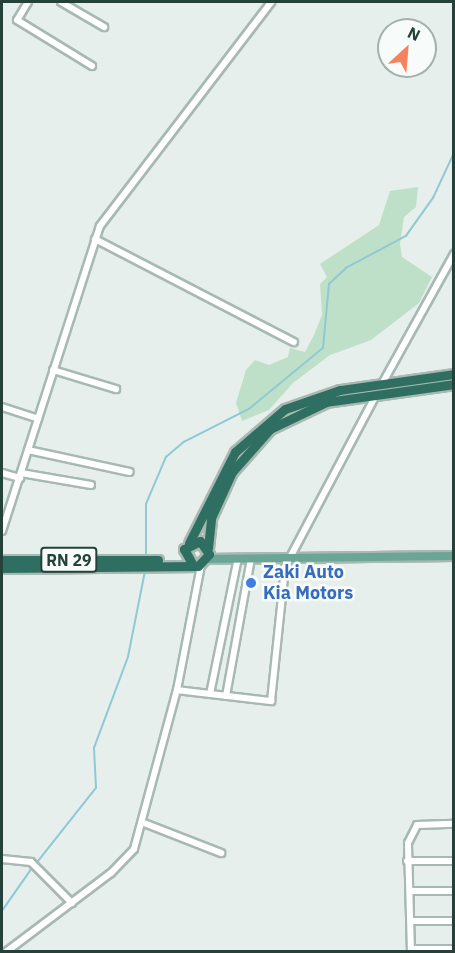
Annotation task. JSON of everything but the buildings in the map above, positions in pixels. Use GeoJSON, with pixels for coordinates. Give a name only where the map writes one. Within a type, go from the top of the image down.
{"type":"FeatureCollection","features":[{"type":"Feature","properties":{"kind":"highway"},"geometry":{"type":"LineString","coordinates":[[200,563],[184,555],[189,543],[219,475],[257,428],[314,396],[453,375]]}},
{"type":"Feature","properties":{"kind":"highway"},"geometry":{"type":"LineString","coordinates":[[200,563],[208,548],[221,495],[241,458],[261,436],[306,408],[377,393],[453,384]]}},
{"type":"Feature","properties":{"kind":"highway"},"geometry":{"type":"LineString","coordinates":[[189,543],[200,541],[208,548]]}},
{"type":"Feature","properties":{"kind":"highway","name":"RN 29"},"geometry":{"type":"LineString","coordinates":[[2,560],[152,563],[184,555]]}},
{"type":"Feature","properties":{"kind":"highway"},"geometry":{"type":"LineString","coordinates":[[2,568],[138,563]]}},
{"type":"Feature","properties":{"kind":"highway"},"geometry":{"type":"LineString","coordinates":[[152,563],[200,563]]}},
{"type":"Feature","properties":{"kind":"main road"},"geometry":{"type":"LineString","coordinates":[[200,563],[238,558],[453,556]]}},
{"type":"Feature","properties":{"kind":"street"},"geometry":{"type":"LineString","coordinates":[[28,2],[16,20],[92,66]]}},
{"type":"Feature","properties":{"kind":"street"},"geometry":{"type":"LineString","coordinates":[[61,2],[104,27]]}},
{"type":"Feature","properties":{"kind":"street"},"geometry":{"type":"LineString","coordinates":[[2,531],[4,517],[20,476],[95,239],[115,202],[271,2]]}},
{"type":"Feature","properties":{"kind":"street"},"geometry":{"type":"LineString","coordinates":[[95,239],[294,342]]}},
{"type":"Feature","properties":{"kind":"street"},"geometry":{"type":"LineString","coordinates":[[382,384],[453,254]]}},
{"type":"Feature","properties":{"kind":"street"},"geometry":{"type":"LineString","coordinates":[[53,370],[116,389]]}},
{"type":"Feature","properties":{"kind":"street"},"geometry":{"type":"LineString","coordinates":[[177,690],[272,699],[281,584],[288,558],[377,393]]}},
{"type":"Feature","properties":{"kind":"street"},"geometry":{"type":"LineString","coordinates":[[2,407],[38,419]]}},
{"type":"Feature","properties":{"kind":"street"},"geometry":{"type":"LineString","coordinates":[[28,450],[130,472]]}},
{"type":"Feature","properties":{"kind":"street"},"geometry":{"type":"LineString","coordinates":[[2,473],[92,485]]}},
{"type":"Feature","properties":{"kind":"street"},"geometry":{"type":"LineString","coordinates":[[210,694],[238,558]]}},
{"type":"Feature","properties":{"kind":"street"},"geometry":{"type":"LineString","coordinates":[[226,696],[251,558]]}},
{"type":"Feature","properties":{"kind":"street"},"geometry":{"type":"LineString","coordinates":[[6,951],[125,862],[144,823],[177,690],[200,563]]}},
{"type":"Feature","properties":{"kind":"street"},"geometry":{"type":"LineString","coordinates":[[144,823],[221,853]]}},
{"type":"Feature","properties":{"kind":"street"},"geometry":{"type":"LineString","coordinates":[[453,824],[417,825],[407,861],[411,891],[411,950],[453,949]]}},
{"type":"Feature","properties":{"kind":"street"},"geometry":{"type":"LineString","coordinates":[[2,859],[31,862],[72,903]]}},
{"type":"Feature","properties":{"kind":"street"},"geometry":{"type":"LineString","coordinates":[[407,861],[453,861]]}},
{"type":"Feature","properties":{"kind":"street"},"geometry":{"type":"LineString","coordinates":[[411,891],[453,891]]}},
{"type":"Feature","properties":{"kind":"street"},"geometry":{"type":"LineString","coordinates":[[411,921],[453,921]]}},
{"type":"Feature","properties":{"kind":"green space"},"geometry":{"type":"Polygon","coordinates":[[[418,187],[416,207],[404,217],[400,244],[402,257],[432,277],[419,303],[371,340],[330,355],[293,383],[269,410],[242,421],[236,403],[246,370],[255,360],[269,365],[288,357],[290,348],[305,352],[314,335],[322,315],[320,284],[327,277],[320,264],[379,225],[390,191],[418,187]]]}},
{"type":"Feature","properties":{"kind":"waterway"},"geometry":{"type":"LineString","coordinates":[[146,557],[146,504],[166,457],[184,442],[249,409],[323,348],[329,284],[346,268],[406,236],[433,198],[454,153]]}},
{"type":"Feature","properties":{"kind":"waterway"},"geometry":{"type":"LineString","coordinates":[[35,865],[96,788],[94,748],[128,657],[145,571]]}},
{"type":"Feature","properties":{"kind":"waterway"},"geometry":{"type":"LineString","coordinates":[[2,911],[32,868]]}},
{"type":"Feature","properties":{"kind":"place","name":"Zaki Auto Kia Motors"},"geometry":{"type":"Point","coordinates":[251,583]}}]}
